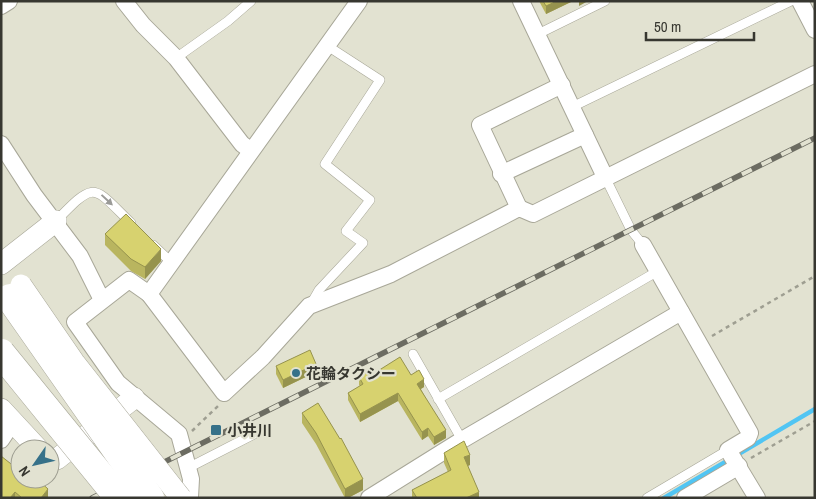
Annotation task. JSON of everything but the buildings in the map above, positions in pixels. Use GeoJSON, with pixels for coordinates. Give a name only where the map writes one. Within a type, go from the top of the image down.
{"type":"FeatureCollection","features":[{"type":"Feature","properties":{"kind":"highway"},"geometry":{"type":"LineString","coordinates":[[11,300],[145,498]]}},
{"type":"Feature","properties":{"kind":"highway"},"geometry":{"type":"LineString","coordinates":[[11,300],[150,498]]}},
{"type":"Feature","properties":{"kind":"highway"},"geometry":{"type":"LineString","coordinates":[[1,353],[119,498]]}},
{"type":"Feature","properties":{"kind":"highway"},"geometry":{"type":"LineString","coordinates":[[1,381],[111,498]]}},
{"type":"Feature","properties":{"kind":"street"},"geometry":{"type":"LineString","coordinates":[[1,6],[9,1]]}},
{"type":"Feature","properties":{"kind":"street"},"geometry":{"type":"LineString","coordinates":[[124,1],[143,25],[176,58],[236,137],[250,150]]}},
{"type":"Feature","properties":{"kind":"street"},"geometry":{"type":"LineString","coordinates":[[148,294],[359,1]]}},
{"type":"Feature","properties":{"kind":"street"},"geometry":{"type":"LineString","coordinates":[[521,1],[606,179]]}},
{"type":"Feature","properties":{"kind":"street"},"geometry":{"type":"LineString","coordinates":[[800,1],[815,30]]}},
{"type":"Feature","properties":{"kind":"street"},"geometry":{"type":"LineString","coordinates":[[562,85],[480,124],[501,174],[519,208],[533,214],[815,74]]}},
{"type":"Feature","properties":{"kind":"street"},"geometry":{"type":"LineString","coordinates":[[501,174],[585,135]]}},
{"type":"Feature","properties":{"kind":"street"},"geometry":{"type":"LineString","coordinates":[[1,144],[34,195],[56,221],[80,256],[102,300]]}},
{"type":"Feature","properties":{"kind":"street"},"geometry":{"type":"LineString","coordinates":[[188,497],[191,478],[179,434],[118,383],[75,322],[128,280],[148,294],[224,393],[263,357],[309,306],[391,274],[519,208]]}},
{"type":"Feature","properties":{"kind":"street"},"geometry":{"type":"LineString","coordinates":[[56,221],[3,260],[11,300],[74,362],[188,497]]}},
{"type":"Feature","properties":{"kind":"street"},"geometry":{"type":"LineString","coordinates":[[643,245],[750,433],[748,438],[728,450],[757,498]]}},
{"type":"Feature","properties":{"kind":"street"},"geometry":{"type":"LineString","coordinates":[[369,498],[462,440],[681,312]]}},
{"type":"Feature","properties":{"kind":"street"},"geometry":{"type":"LineString","coordinates":[[60,457],[134,398]]}},
{"type":"Feature","properties":{"kind":"street"},"geometry":{"type":"LineString","coordinates":[[1,440],[7,415]]}},
{"type":"Feature","properties":{"kind":"street"},"geometry":{"type":"LineString","coordinates":[[7,415],[29,439]]}},
{"type":"Feature","properties":{"kind":"street"},"geometry":{"type":"LineString","coordinates":[[685,498],[739,466]]}},
{"type":"Feature","properties":{"kind":"lane"},"geometry":{"type":"LineString","coordinates":[[176,58],[228,21],[251,1]]}},
{"type":"Feature","properties":{"kind":"lane"},"geometry":{"type":"LineString","coordinates":[[538,34],[604,1]]}},
{"type":"Feature","properties":{"kind":"lane"},"geometry":{"type":"LineString","coordinates":[[572,107],[791,1]]}},
{"type":"Feature","properties":{"kind":"lane"},"geometry":{"type":"LineString","coordinates":[[309,306],[319,290],[363,243],[346,231],[370,200],[325,164],[380,80],[326,45]]}},
{"type":"Feature","properties":{"kind":"lane"},"geometry":{"type":"LineString","coordinates":[[606,179],[631,230],[643,245]]}},
{"type":"Feature","properties":{"kind":"lane"},"geometry":{"type":"LineString","coordinates":[[56,221],[83,194],[92,191],[102,194],[171,262]]}},
{"type":"Feature","properties":{"kind":"lane"},"geometry":{"type":"LineString","coordinates":[[438,399],[658,271]]}},
{"type":"Feature","properties":{"kind":"lane"},"geometry":{"type":"LineString","coordinates":[[413,354],[462,440]]}},
{"type":"Feature","properties":{"kind":"lane"},"geometry":{"type":"LineString","coordinates":[[188,468],[264,428]]}},
{"type":"Feature","properties":{"kind":"lane"},"geometry":{"type":"LineString","coordinates":[[647,498],[728,450]]}},
{"type":"Feature","properties":{"kind":"path"},"geometry":{"type":"LineString","coordinates":[[699,343],[815,276]]}},
{"type":"Feature","properties":{"kind":"path"},"geometry":{"type":"LineString","coordinates":[[180,440],[187,436],[222,402],[224,393]]}},
{"type":"Feature","properties":{"kind":"path"},"geometry":{"type":"LineString","coordinates":[[739,466],[815,420]]}},
{"type":"Feature","properties":{"kind":"waterway"},"geometry":{"type":"LineString","coordinates":[[664,498],[815,409]]}},
{"type":"Feature","properties":{"kind":"railway"},"geometry":{"type":"LineString","coordinates":[[92,498],[815,138]]}},
{"type":"Feature","properties":{"kind":"place","name":"花輪タクシー"},"geometry":{"type":"Point","coordinates":[296,373]}},
{"type":"Feature","properties":{"kind":"place","name":"小井川"},"geometry":{"type":"Point","coordinates":[216,430]}}]}
